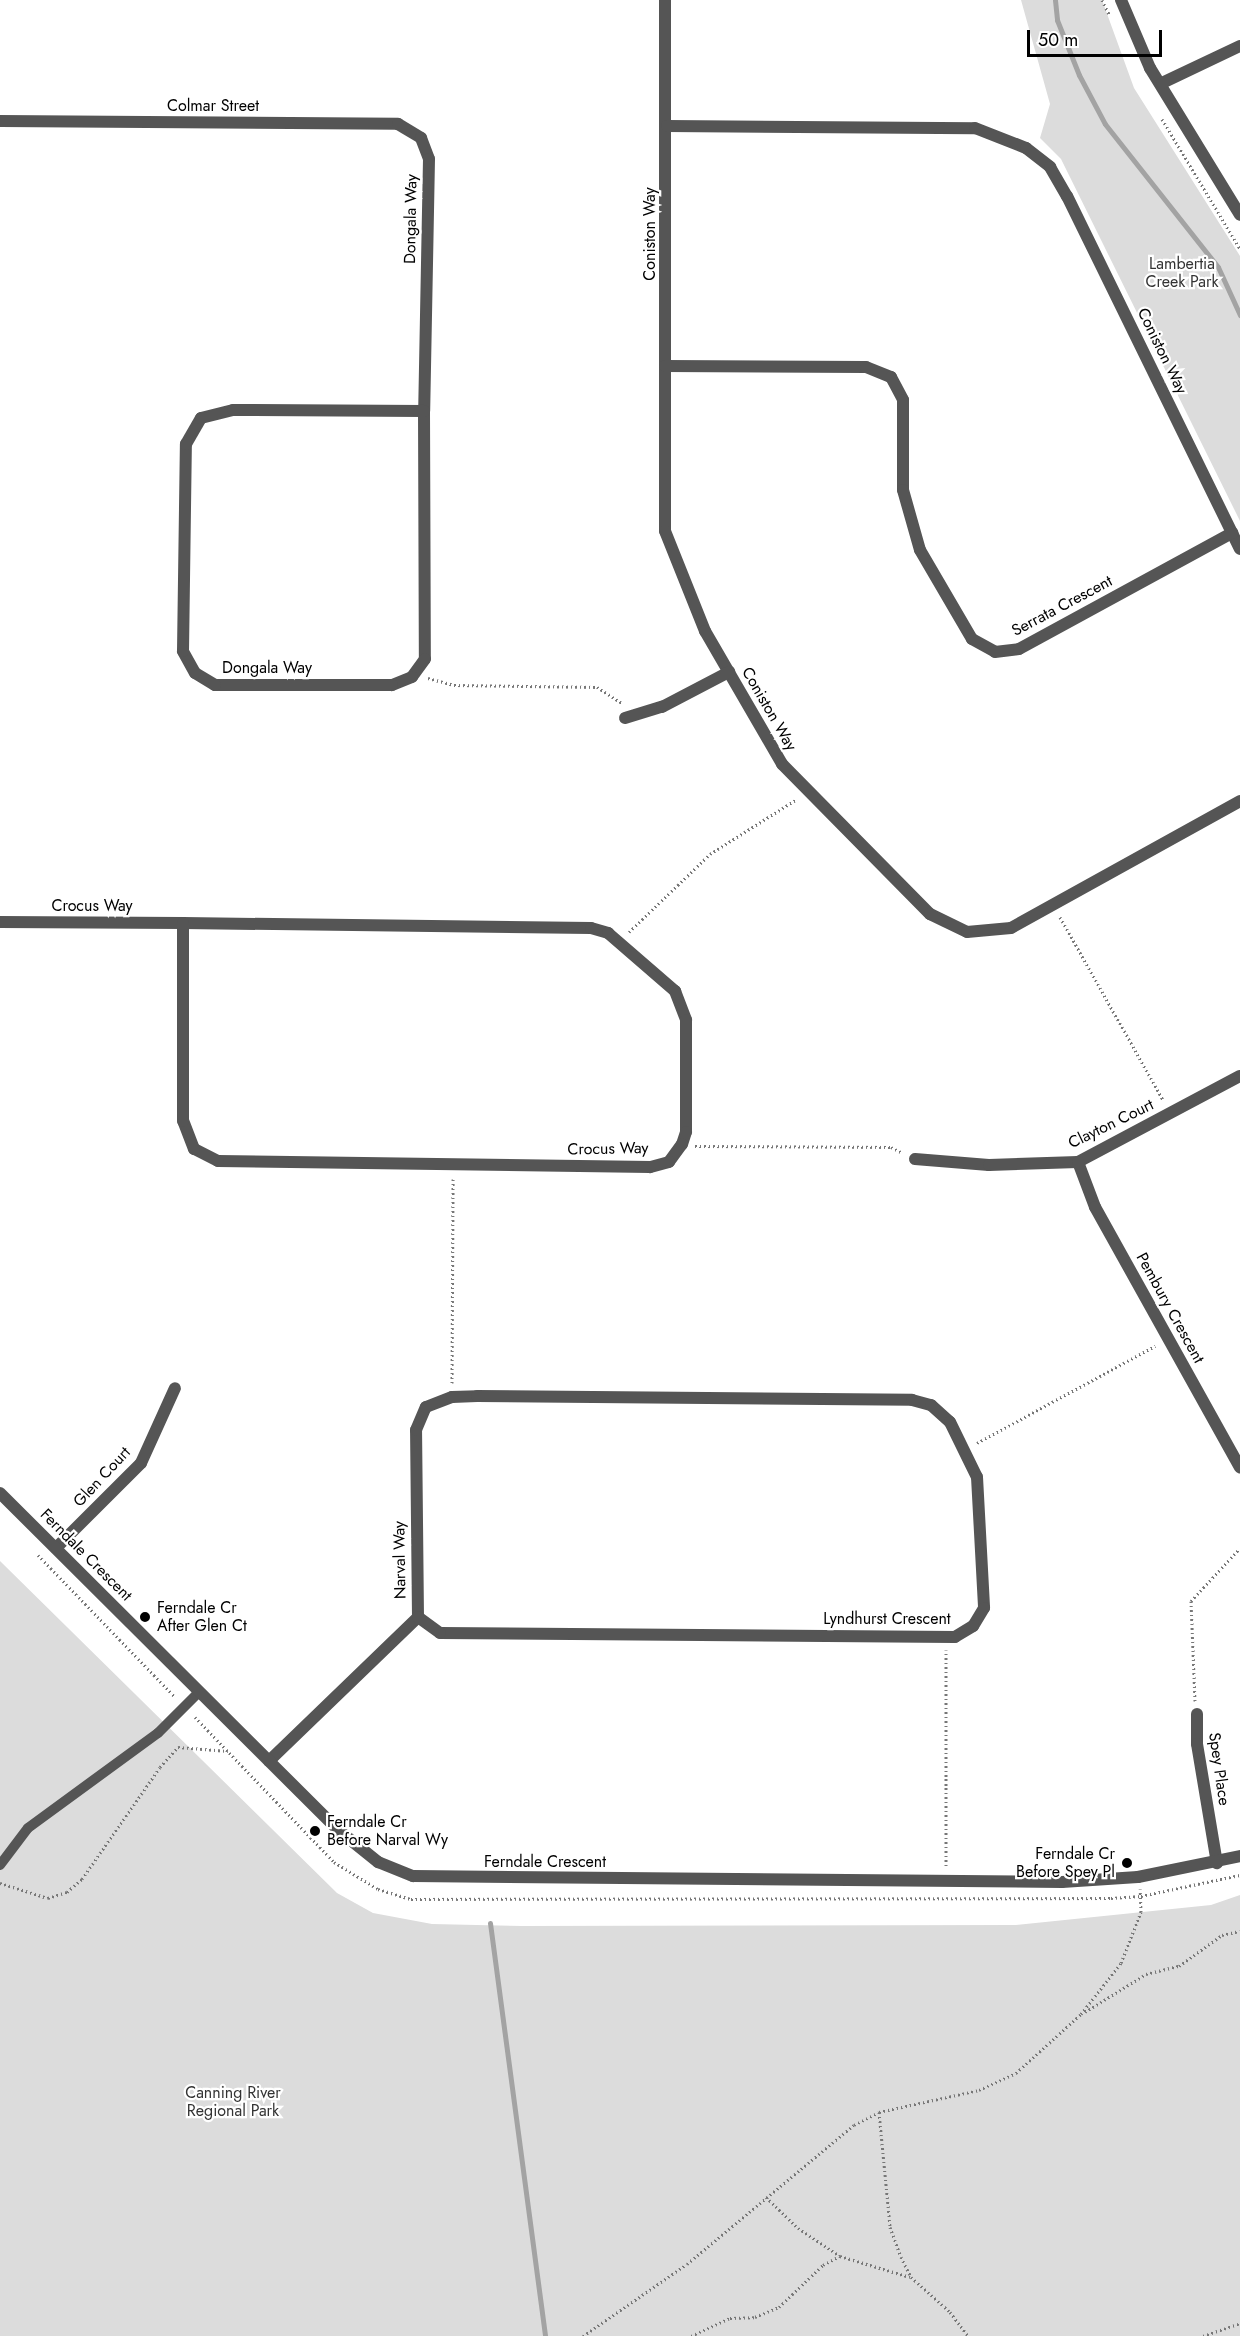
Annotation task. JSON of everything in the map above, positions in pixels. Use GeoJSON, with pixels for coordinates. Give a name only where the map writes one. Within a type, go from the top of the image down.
{"type":"FeatureCollection","features":[{"type":"Feature","properties":{"kind":"street","name":"Coniston Way"},"geometry":{"type":"LineString","coordinates":[[665,0],[667,126],[665,531],[705,631],[782,764],[930,914],[947,925],[968,932],[1011,928],[1240,801]]}},
{"type":"Feature","properties":{"kind":"street"},"geometry":{"type":"LineString","coordinates":[[1122,0],[1150,68],[1162,83],[1240,215]]}},
{"type":"Feature","properties":{"kind":"street"},"geometry":{"type":"LineString","coordinates":[[1162,83],[1240,46]]}},
{"type":"Feature","properties":{"kind":"street","name":"Colmar Street"},"geometry":{"type":"LineString","coordinates":[[0,121],[398,124],[421,138]]}},
{"type":"Feature","properties":{"kind":"street","name":"Coniston Way"},"geometry":{"type":"LineString","coordinates":[[667,126],[975,128],[1026,148],[1050,167],[1067,196],[1240,549]]}},
{"type":"Feature","properties":{"kind":"street","name":"Dongala Way"},"geometry":{"type":"LineString","coordinates":[[421,138],[429,159],[424,411],[425,659],[416,671],[392,685],[214,685],[195,673],[183,651],[186,444],[201,418],[233,410],[424,411]]}},
{"type":"Feature","properties":{"kind":"street","name":"Serrata Crescent"},"geometry":{"type":"LineString","coordinates":[[665,366],[866,367],[891,377],[903,400],[903,490],[920,550],[972,639],[996,652],[1018,649],[1232,533]]}},
{"type":"Feature","properties":{"kind":"street"},"geometry":{"type":"LineString","coordinates":[[625,718],[662,707],[729,672]]}},
{"type":"Feature","properties":{"kind":"street","name":"Crocus Way"},"geometry":{"type":"LineString","coordinates":[[0,922],[183,922],[591,928],[621,941],[675,991],[686,1020],[686,1132],[682,1144],[669,1161],[650,1167],[219,1161],[194,1149],[183,1121],[183,922]]}},
{"type":"Feature","properties":{"kind":"street","name":"Clayton Court"},"geometry":{"type":"LineString","coordinates":[[915,1159],[989,1165],[1078,1161],[1240,1076]]}},
{"type":"Feature","properties":{"kind":"street","name":"Pembury Crescent"},"geometry":{"type":"LineString","coordinates":[[1078,1161],[1095,1208],[1240,1467]]}},
{"type":"Feature","properties":{"kind":"street","name":"Glen Court"},"geometry":{"type":"LineString","coordinates":[[56,1548],[141,1463],[176,1388]]}},
{"type":"Feature","properties":{"kind":"street","name":"Lyndhurst Crescent"},"geometry":{"type":"LineString","coordinates":[[418,1617],[440,1633],[955,1637],[973,1626],[984,1608],[981,1495],[964,1448],[950,1422],[931,1405],[912,1400],[452,1397],[426,1407]]}},
{"type":"Feature","properties":{"kind":"street","name":"Narval Way"},"geometry":{"type":"LineString","coordinates":[[269,1761],[418,1617],[416,1430],[426,1407]]}},
{"type":"Feature","properties":{"kind":"street","name":"Ferndale Crescent"},"geometry":{"type":"LineString","coordinates":[[0,1493],[363,1852],[394,1871],[413,1876],[1062,1882],[1138,1877],[1217,1863],[1240,1856]]}},
{"type":"Feature","properties":{"kind":"street","name":"Spey Place"},"geometry":{"type":"LineString","coordinates":[[1197,1714],[1197,1744],[1217,1863]]}},
{"type":"Feature","properties":{"kind":"lane"},"geometry":{"type":"LineString","coordinates":[[0,1865],[28,1828],[158,1733],[199,1692]]}},
{"type":"Feature","properties":{"kind":"path"},"geometry":{"type":"LineString","coordinates":[[416,671],[454,685],[597,687],[622,702],[625,718]]}},
{"type":"Feature","properties":{"kind":"path"},"geometry":{"type":"LineString","coordinates":[[621,941],[710,854],[789,806],[807,790]]}},
{"type":"Feature","properties":{"kind":"path"},"geometry":{"type":"LineString","coordinates":[[1053,905],[1171,1114]]}},
{"type":"Feature","properties":{"kind":"path"},"geometry":{"type":"LineString","coordinates":[[682,1144],[715,1148],[891,1146],[915,1159]]}},
{"type":"Feature","properties":{"kind":"path"},"geometry":{"type":"LineString","coordinates":[[452,1397],[453,1166]]}},
{"type":"Feature","properties":{"kind":"path"},"geometry":{"type":"LineString","coordinates":[[964,1448],[1168,1338]]}},
{"type":"Feature","properties":{"kind":"path"},"geometry":{"type":"LineString","coordinates":[[1197,1714],[1191,1601],[1240,1548]]}},
{"type":"Feature","properties":{"kind":"path"},"geometry":{"type":"LineString","coordinates":[[0,1883],[48,1898],[67,1892],[82,1879],[160,1767],[178,1747],[230,1751],[34,1550]]}},
{"type":"Feature","properties":{"kind":"path"},"geometry":{"type":"LineString","coordinates":[[945,1881],[946,1637]]}},
{"type":"Feature","properties":{"kind":"path"},"geometry":{"type":"LineString","coordinates":[[585,2336],[687,2265],[846,2131],[879,2112],[979,2090],[1016,2073],[1081,2014],[1120,1964],[1141,1912],[1141,1896],[1240,1875]]}},
{"type":"Feature","properties":{"kind":"path"},"geometry":{"type":"LineString","coordinates":[[1081,2014],[1130,1983],[1179,1966],[1221,1935],[1240,1931]]}},
{"type":"Feature","properties":{"kind":"path"},"geometry":{"type":"LineString","coordinates":[[879,2112],[890,2227],[911,2277],[950,2312],[968,2336]]}},
{"type":"Feature","properties":{"kind":"path"},"geometry":{"type":"LineString","coordinates":[[766,2197],[798,2228],[840,2256],[911,2277]]}},
{"type":"Feature","properties":{"kind":"path"},"geometry":{"type":"LineString","coordinates":[[691,2336],[730,2318],[755,2317],[779,2307],[823,2265],[840,2256]]}},
{"type":"Feature","properties":{"kind":"path"},"geometry":{"type":"LineString","coordinates":[[1203,2336],[1240,2323]]}},
{"type":"Feature","properties":{"kind":"green space","name":"Lambertia Creek Park"},"geometry":{"type":"Polygon","coordinates":[[[1021,0],[1102,0],[1134,88],[1240,256],[1240,521],[1061,159],[1040,138],[1050,104],[1021,0]]]}},
{"type":"Feature","properties":{"kind":"green space","name":"Canning River Regional Park"},"geometry":{"type":"Polygon","coordinates":[[[0,1561],[337,1893],[373,1913],[432,1924],[522,1926],[1016,1925],[1211,1905],[1240,1895],[1240,2336],[0,2336],[0,1561]]]}},
{"type":"Feature","properties":{"kind":"waterway"},"geometry":{"type":"LineString","coordinates":[[1055,0],[1057,20],[1079,75],[1105,124],[1218,267],[1240,315]]}},
{"type":"Feature","properties":{"kind":"waterway"},"geometry":{"type":"LineString","coordinates":[[490,1923],[545,2336]]}},
{"type":"Feature","properties":{"kind":"place","name":"Ferndale Cr After Glen Ct"},"geometry":{"type":"Point","coordinates":[145,1617]}},
{"type":"Feature","properties":{"kind":"place","name":"Ferndale Cr Before Narval Wy"},"geometry":{"type":"Point","coordinates":[315,1831]}},
{"type":"Feature","properties":{"kind":"place","name":"Ferndale Cr Before Spey Pl"},"geometry":{"type":"Point","coordinates":[1127,1863]}}]}
